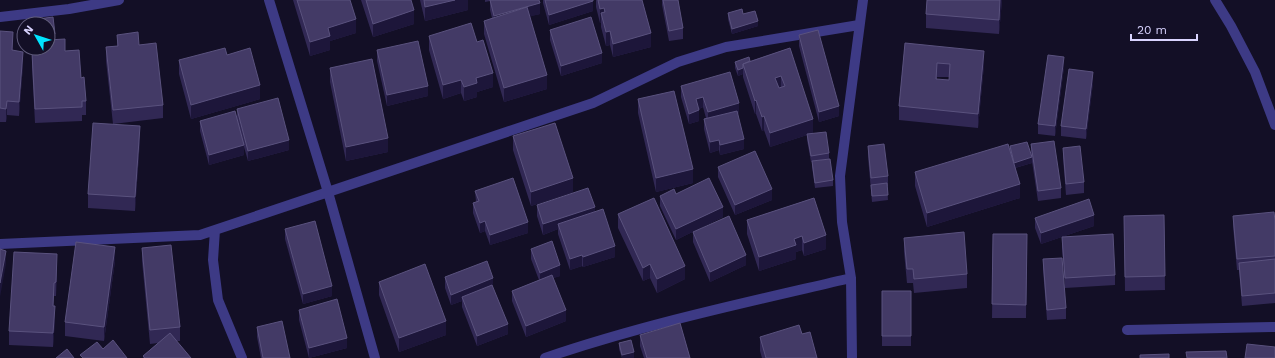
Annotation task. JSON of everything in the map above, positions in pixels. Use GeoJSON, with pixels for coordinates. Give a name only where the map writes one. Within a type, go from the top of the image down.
{"type":"FeatureCollection","features":[{"type":"Feature","properties":{"kind":"street"},"geometry":{"type":"LineString","coordinates":[[0,16],[70,5],[119,0]]}},
{"type":"Feature","properties":{"kind":"street"},"geometry":{"type":"LineString","coordinates":[[269,0],[328,192],[375,358]]}},
{"type":"Feature","properties":{"kind":"street"},"geometry":{"type":"LineString","coordinates":[[852,358],[851,278],[842,222],[840,176],[863,0]]}},
{"type":"Feature","properties":{"kind":"street"},"geometry":{"type":"LineString","coordinates":[[1215,0],[1231,26],[1255,72],[1275,125]]}},
{"type":"Feature","properties":{"kind":"street"},"geometry":{"type":"LineString","coordinates":[[0,244],[200,235],[593,103],[678,62],[706,53],[726,47],[859,25]]}},
{"type":"Feature","properties":{"kind":"street"},"geometry":{"type":"LineString","coordinates":[[215,230],[213,260],[218,300],[242,357]]}},
{"type":"Feature","properties":{"kind":"street"},"geometry":{"type":"LineString","coordinates":[[545,358],[580,346],[703,312],[851,278]]}},
{"type":"Feature","properties":{"kind":"street"},"geometry":{"type":"LineString","coordinates":[[1127,330],[1275,327]]}},
{"type":"Feature","properties":{"kind":"building"},"geometry":{"type":"Polygon","coordinates":[[[297,0],[350,0],[356,19],[328,28],[330,36],[310,42],[297,0]]]}},
{"type":"Feature","properties":{"kind":"building"},"geometry":{"type":"Polygon","coordinates":[[[366,0],[411,0],[414,10],[373,24],[366,0]]]}},
{"type":"Feature","properties":{"kind":"building"},"geometry":{"type":"Polygon","coordinates":[[[424,0],[455,0],[425,7],[424,0]]]}},
{"type":"Feature","properties":{"kind":"building"},"geometry":{"type":"Polygon","coordinates":[[[490,0],[539,0],[540,3],[494,16],[490,0]]]}},
{"type":"Feature","properties":{"kind":"building"},"geometry":{"type":"Polygon","coordinates":[[[545,0],[593,0],[593,1],[549,15],[545,0]]]}},
{"type":"Feature","properties":{"kind":"building"},"geometry":{"type":"Polygon","coordinates":[[[598,0],[642,0],[651,33],[613,44],[610,31],[606,32],[601,13],[605,12],[604,8],[600,9],[598,0]]]}},
{"type":"Feature","properties":{"kind":"building"},"geometry":{"type":"Polygon","coordinates":[[[663,0],[678,0],[683,28],[669,31],[663,0]]]}},
{"type":"Feature","properties":{"kind":"building"},"geometry":{"type":"Polygon","coordinates":[[[927,0],[1000,0],[999,20],[926,14],[927,0]]]}},
{"type":"Feature","properties":{"kind":"building"},"geometry":{"type":"Polygon","coordinates":[[[527,7],[547,75],[504,88],[484,21],[527,7]]]}},
{"type":"Feature","properties":{"kind":"building"},"geometry":{"type":"Polygon","coordinates":[[[742,9],[743,14],[755,11],[758,21],[732,29],[728,13],[742,9]]]}},
{"type":"Feature","properties":{"kind":"building"},"geometry":{"type":"Polygon","coordinates":[[[591,17],[602,53],[561,66],[550,30],[591,17]]]}},
{"type":"Feature","properties":{"kind":"building"},"geometry":{"type":"Polygon","coordinates":[[[471,23],[477,42],[483,40],[493,73],[476,78],[477,83],[464,87],[461,80],[443,85],[429,36],[471,23]]]}},
{"type":"Feature","properties":{"kind":"building"},"geometry":{"type":"Polygon","coordinates":[[[818,30],[839,106],[819,112],[799,35],[818,30]]]}},
{"type":"Feature","properties":{"kind":"building"},"geometry":{"type":"Polygon","coordinates":[[[0,31],[13,32],[12,50],[16,51],[16,56],[23,56],[19,102],[7,101],[6,109],[0,108],[0,31]]]}},
{"type":"Feature","properties":{"kind":"building"},"geometry":{"type":"Polygon","coordinates":[[[138,32],[139,45],[156,43],[163,105],[113,110],[106,47],[118,46],[117,35],[138,32]]]}},
{"type":"Feature","properties":{"kind":"building"},"geometry":{"type":"Polygon","coordinates":[[[65,39],[65,51],[79,50],[81,78],[84,77],[86,101],[82,101],[82,107],[35,109],[32,56],[56,56],[56,40],[65,39]]]}},
{"type":"Feature","properties":{"kind":"building"},"geometry":{"type":"Polygon","coordinates":[[[418,41],[428,86],[387,95],[377,50],[418,41]]]}},
{"type":"Feature","properties":{"kind":"building"},"geometry":{"type":"Polygon","coordinates":[[[905,43],[984,51],[978,114],[899,106],[905,43]],[[937,63],[936,79],[949,80],[950,64],[937,63]]]}},
{"type":"Feature","properties":{"kind":"building"},"geometry":{"type":"Polygon","coordinates":[[[225,48],[227,55],[250,48],[260,85],[191,105],[179,60],[225,48]]]}},
{"type":"Feature","properties":{"kind":"building"},"geometry":{"type":"Polygon","coordinates":[[[790,48],[813,119],[770,133],[764,116],[762,117],[756,100],[755,101],[743,64],[790,48]],[[781,76],[775,78],[779,88],[785,86],[781,76]]]}},
{"type":"Feature","properties":{"kind":"building"},"geometry":{"type":"Polygon","coordinates":[[[1048,55],[1064,57],[1055,126],[1038,124],[1048,55]]]}},
{"type":"Feature","properties":{"kind":"building"},"geometry":{"type":"Polygon","coordinates":[[[749,57],[750,61],[743,64],[743,68],[738,70],[735,62],[749,57]]]}},
{"type":"Feature","properties":{"kind":"building"},"geometry":{"type":"Polygon","coordinates":[[[372,59],[388,138],[346,147],[330,68],[372,59]]]}},
{"type":"Feature","properties":{"kind":"building"},"geometry":{"type":"Polygon","coordinates":[[[1069,69],[1093,72],[1086,129],[1061,126],[1069,69]]]}},
{"type":"Feature","properties":{"kind":"building"},"geometry":{"type":"Polygon","coordinates":[[[730,72],[739,103],[708,112],[703,97],[696,99],[699,110],[689,114],[681,86],[730,72]]]}},
{"type":"Feature","properties":{"kind":"building"},"geometry":{"type":"Polygon","coordinates":[[[674,91],[693,169],[656,178],[638,99],[674,91]]]}},
{"type":"Feature","properties":{"kind":"building"},"geometry":{"type":"Polygon","coordinates":[[[278,98],[289,140],[248,151],[237,109],[278,98]]]}},
{"type":"Feature","properties":{"kind":"building"},"geometry":{"type":"Polygon","coordinates":[[[235,111],[244,145],[209,155],[200,121],[235,111]]]}},
{"type":"Feature","properties":{"kind":"building"},"geometry":{"type":"Polygon","coordinates":[[[737,111],[744,139],[720,145],[719,140],[710,142],[704,119],[737,111]]]}},
{"type":"Feature","properties":{"kind":"building"},"geometry":{"type":"Polygon","coordinates":[[[93,123],[140,126],[135,197],[88,194],[93,123]]]}},
{"type":"Feature","properties":{"kind":"building"},"geometry":{"type":"Polygon","coordinates":[[[555,123],[573,178],[531,192],[513,136],[555,123]]]}},
{"type":"Feature","properties":{"kind":"building"},"geometry":{"type":"Polygon","coordinates":[[[826,132],[829,153],[811,156],[807,134],[826,132]]]}},
{"type":"Feature","properties":{"kind":"building"},"geometry":{"type":"Polygon","coordinates":[[[1054,141],[1061,188],[1038,191],[1031,144],[1054,141]]]}},
{"type":"Feature","properties":{"kind":"building"},"geometry":{"type":"Polygon","coordinates":[[[1027,142],[1032,157],[1014,163],[1010,146],[1027,142]]]}},
{"type":"Feature","properties":{"kind":"building"},"geometry":{"type":"Polygon","coordinates":[[[884,144],[888,176],[871,178],[868,146],[884,144]]]}},
{"type":"Feature","properties":{"kind":"building"},"geometry":{"type":"Polygon","coordinates":[[[1008,144],[1020,184],[927,213],[915,172],[1008,144]]]}},
{"type":"Feature","properties":{"kind":"building"},"geometry":{"type":"Polygon","coordinates":[[[1080,146],[1084,182],[1066,184],[1063,148],[1080,146]]]}},
{"type":"Feature","properties":{"kind":"building"},"geometry":{"type":"Polygon","coordinates":[[[755,151],[772,189],[735,205],[718,167],[755,151]]]}},
{"type":"Feature","properties":{"kind":"building"},"geometry":{"type":"Polygon","coordinates":[[[830,159],[833,180],[815,183],[812,161],[830,159]]]}},
{"type":"Feature","properties":{"kind":"building"},"geometry":{"type":"Polygon","coordinates":[[[513,178],[528,222],[490,235],[485,221],[480,223],[473,203],[479,201],[475,191],[513,178]]]}},
{"type":"Feature","properties":{"kind":"building"},"geometry":{"type":"Polygon","coordinates":[[[709,178],[723,207],[676,229],[660,196],[674,189],[676,194],[709,178]]]}},
{"type":"Feature","properties":{"kind":"building"},"geometry":{"type":"Polygon","coordinates":[[[887,183],[888,195],[872,196],[871,185],[887,183]]]}},
{"type":"Feature","properties":{"kind":"building"},"geometry":{"type":"Polygon","coordinates":[[[588,188],[595,207],[543,224],[537,205],[588,188]]]}},
{"type":"Feature","properties":{"kind":"building"},"geometry":{"type":"Polygon","coordinates":[[[654,198],[685,266],[657,279],[650,264],[643,268],[618,214],[654,198]]]}},
{"type":"Feature","properties":{"kind":"building"},"geometry":{"type":"Polygon","coordinates":[[[814,198],[826,235],[804,243],[802,236],[794,239],[796,245],[759,257],[747,220],[814,198]]]}},
{"type":"Feature","properties":{"kind":"building"},"geometry":{"type":"Polygon","coordinates":[[[1089,199],[1094,215],[1041,233],[1035,218],[1089,199]]]}},
{"type":"Feature","properties":{"kind":"building"},"geometry":{"type":"Polygon","coordinates":[[[603,209],[615,246],[583,257],[582,255],[570,259],[558,224],[603,209]]]}},
{"type":"Feature","properties":{"kind":"building"},"geometry":{"type":"Polygon","coordinates":[[[1274,212],[1275,256],[1237,259],[1233,216],[1274,212]]]}},
{"type":"Feature","properties":{"kind":"building"},"geometry":{"type":"Polygon","coordinates":[[[1164,215],[1165,276],[1125,277],[1124,216],[1164,215]]]}},
{"type":"Feature","properties":{"kind":"building"},"geometry":{"type":"Polygon","coordinates":[[[729,216],[746,255],[710,272],[693,232],[729,216]]]}},
{"type":"Feature","properties":{"kind":"building"},"geometry":{"type":"Polygon","coordinates":[[[315,221],[332,286],[303,294],[285,229],[315,221]]]}},
{"type":"Feature","properties":{"kind":"building"},"geometry":{"type":"Polygon","coordinates":[[[964,232],[967,274],[914,279],[913,269],[907,269],[904,238],[964,232]]]}},
{"type":"Feature","properties":{"kind":"building"},"geometry":{"type":"Polygon","coordinates":[[[993,234],[1027,234],[1026,305],[992,304],[993,234]]]}},
{"type":"Feature","properties":{"kind":"building"},"geometry":{"type":"Polygon","coordinates":[[[1113,234],[1115,275],[1065,278],[1062,237],[1113,234]]]}},
{"type":"Feature","properties":{"kind":"building"},"geometry":{"type":"Polygon","coordinates":[[[552,241],[560,265],[540,273],[531,249],[552,241]]]}},
{"type":"Feature","properties":{"kind":"building"},"geometry":{"type":"Polygon","coordinates":[[[76,242],[115,247],[104,327],[65,322],[76,242]]]}},
{"type":"Feature","properties":{"kind":"building"},"geometry":{"type":"Polygon","coordinates":[[[171,245],[180,327],[150,330],[142,248],[171,245]]]}},
{"type":"Feature","properties":{"kind":"building"},"geometry":{"type":"Polygon","coordinates":[[[0,249],[6,251],[0,283],[0,249]]]}},
{"type":"Feature","properties":{"kind":"building"},"geometry":{"type":"Polygon","coordinates":[[[14,252],[57,254],[56,282],[54,283],[53,306],[55,306],[53,333],[9,331],[14,252]]]}},
{"type":"Feature","properties":{"kind":"building"},"geometry":{"type":"Polygon","coordinates":[[[1062,258],[1066,308],[1047,310],[1043,259],[1062,258]]]}},
{"type":"Feature","properties":{"kind":"building"},"geometry":{"type":"Polygon","coordinates":[[[1275,259],[1275,293],[1242,296],[1239,263],[1275,259]]]}},
{"type":"Feature","properties":{"kind":"building"},"geometry":{"type":"Polygon","coordinates":[[[487,261],[493,278],[451,295],[445,277],[487,261]]]}},
{"type":"Feature","properties":{"kind":"building"},"geometry":{"type":"Polygon","coordinates":[[[425,264],[446,321],[399,338],[379,282],[425,264]]]}},
{"type":"Feature","properties":{"kind":"building"},"geometry":{"type":"Polygon","coordinates":[[[552,275],[566,310],[526,326],[512,291],[552,275]]]}},
{"type":"Feature","properties":{"kind":"building"},"geometry":{"type":"Polygon","coordinates":[[[492,285],[508,324],[477,336],[462,297],[492,285]]]}},
{"type":"Feature","properties":{"kind":"building"},"geometry":{"type":"Polygon","coordinates":[[[882,291],[911,291],[911,336],[882,336],[882,291]]]}},
{"type":"Feature","properties":{"kind":"building"},"geometry":{"type":"Polygon","coordinates":[[[337,299],[347,338],[309,348],[299,310],[337,299]]]}},
{"type":"Feature","properties":{"kind":"building"},"geometry":{"type":"Polygon","coordinates":[[[282,321],[290,358],[263,358],[257,327],[282,321]]]}},
{"type":"Feature","properties":{"kind":"building"},"geometry":{"type":"Polygon","coordinates":[[[680,323],[690,358],[647,358],[640,335],[680,323]]]}},
{"type":"Feature","properties":{"kind":"building"},"geometry":{"type":"Polygon","coordinates":[[[799,325],[802,334],[810,332],[817,358],[766,358],[760,337],[799,325]]]}},
{"type":"Feature","properties":{"kind":"building"},"geometry":{"type":"Polygon","coordinates":[[[170,333],[191,358],[145,358],[143,356],[170,333]]]}},
{"type":"Feature","properties":{"kind":"building"},"geometry":{"type":"Polygon","coordinates":[[[113,340],[127,358],[83,358],[80,355],[97,342],[103,349],[113,340]]]}},
{"type":"Feature","properties":{"kind":"building"},"geometry":{"type":"Polygon","coordinates":[[[631,340],[634,352],[622,355],[619,343],[631,340]]]}},
{"type":"Feature","properties":{"kind":"building"},"geometry":{"type":"Polygon","coordinates":[[[1247,344],[1275,347],[1275,358],[1245,358],[1247,344]]]}},
{"type":"Feature","properties":{"kind":"building"},"geometry":{"type":"Polygon","coordinates":[[[67,349],[74,358],[56,358],[67,349]]]}},
{"type":"Feature","properties":{"kind":"building"},"geometry":{"type":"Polygon","coordinates":[[[1226,351],[1227,358],[1187,358],[1186,352],[1226,351]]]}},
{"type":"Feature","properties":{"kind":"building"},"geometry":{"type":"Polygon","coordinates":[[[1169,354],[1169,358],[1140,358],[1140,355],[1169,354]]]}}]}
